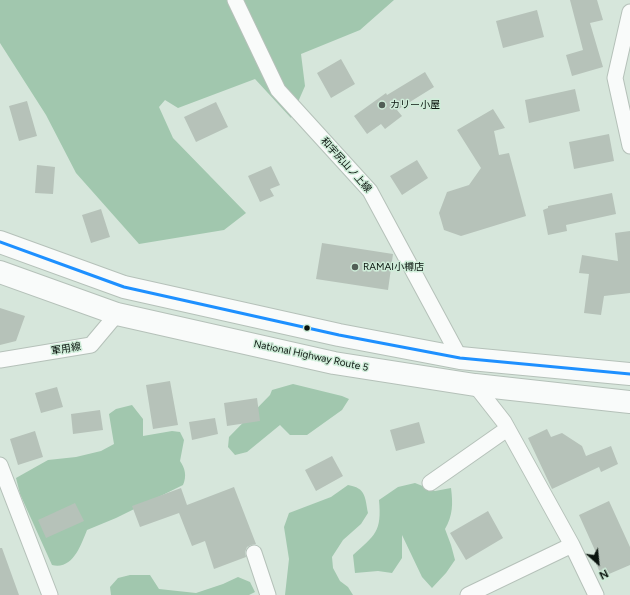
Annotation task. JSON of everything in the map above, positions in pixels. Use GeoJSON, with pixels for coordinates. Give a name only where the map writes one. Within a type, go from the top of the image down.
{"type":"FeatureCollection","features":[{"type":"Feature","properties":{"kind":"highway"},"geometry":{"type":"LineString","coordinates":[[0,242],[124,287],[339,335],[460,358],[630,374]]}},
{"type":"Feature","properties":{"kind":"highway","name":"National Highway Route 5"},"geometry":{"type":"LineString","coordinates":[[0,272],[117,314],[334,363],[475,385],[630,402]]}},
{"type":"Feature","properties":{"kind":"street","name":"和宇尻山ノ上線"},"geometry":{"type":"LineString","coordinates":[[235,0],[278,90],[370,191],[460,358]]}},
{"type":"Feature","properties":{"kind":"street"},"geometry":{"type":"LineString","coordinates":[[630,12],[615,78],[630,146]]}},
{"type":"Feature","properties":{"kind":"street","name":"軍用線"},"geometry":{"type":"LineString","coordinates":[[0,360],[91,345],[117,314]]}},
{"type":"Feature","properties":{"kind":"street"},"geometry":{"type":"LineString","coordinates":[[475,385],[504,422],[572,545],[596,595]]}},
{"type":"Feature","properties":{"kind":"street"},"geometry":{"type":"LineString","coordinates":[[430,483],[508,429]]}},
{"type":"Feature","properties":{"kind":"street"},"geometry":{"type":"LineString","coordinates":[[0,465],[50,595]]}},
{"type":"Feature","properties":{"kind":"street"},"geometry":{"type":"LineString","coordinates":[[468,595],[572,545]]}},
{"type":"Feature","properties":{"kind":"street"},"geometry":{"type":"LineString","coordinates":[[254,553],[268,595]]}},
{"type":"Feature","properties":{"kind":"green space"},"geometry":{"type":"Polygon","coordinates":[[[0,0],[394,0],[360,30],[301,54],[305,86],[291,118],[255,79],[178,108],[165,100],[159,107],[173,138],[246,213],[224,230],[139,244],[76,173],[46,115],[0,43],[0,0]]]}},
{"type":"Feature","properties":{"kind":"green space"},"geometry":{"type":"Polygon","coordinates":[[[293,384],[349,399],[342,410],[307,435],[290,435],[280,425],[247,452],[235,455],[228,447],[229,437],[270,395],[272,390],[293,384]]]}},
{"type":"Feature","properties":{"kind":"green space"},"geometry":{"type":"Polygon","coordinates":[[[132,405],[143,419],[143,436],[172,431],[180,432],[184,440],[180,461],[185,472],[183,485],[116,518],[87,530],[79,549],[71,560],[59,566],[52,565],[20,494],[16,478],[48,460],[76,457],[101,451],[114,444],[109,414],[116,409],[132,405]]]}},
{"type":"Feature","properties":{"kind":"green space"},"geometry":{"type":"Polygon","coordinates":[[[415,483],[435,491],[451,488],[452,509],[450,519],[445,529],[455,560],[446,573],[432,588],[422,577],[402,535],[402,558],[392,573],[378,571],[355,573],[353,555],[372,537],[378,526],[380,511],[379,500],[398,487],[415,483]]]}},
{"type":"Feature","properties":{"kind":"green space"},"geometry":{"type":"Polygon","coordinates":[[[348,485],[358,488],[364,494],[368,513],[361,524],[343,540],[332,557],[333,568],[340,581],[348,587],[353,595],[285,595],[289,559],[284,527],[289,513],[331,497],[348,485]]]}},
{"type":"Feature","properties":{"kind":"green space"},"geometry":{"type":"Polygon","coordinates":[[[130,575],[150,575],[159,589],[196,593],[223,584],[238,577],[250,582],[255,592],[249,595],[111,595],[110,587],[118,578],[130,575]]]}},
{"type":"Feature","properties":{"kind":"building"},"geometry":{"type":"Polygon","coordinates":[[[570,0],[597,0],[603,20],[590,23],[603,67],[572,76],[566,55],[583,50],[570,0]]]}},
{"type":"Feature","properties":{"kind":"building"},"geometry":{"type":"Polygon","coordinates":[[[537,10],[544,37],[503,48],[496,21],[537,10]]]}},
{"type":"Feature","properties":{"kind":"building"},"geometry":{"type":"Polygon","coordinates":[[[341,59],[355,84],[331,98],[317,73],[341,59]]]}},
{"type":"Feature","properties":{"kind":"building"},"geometry":{"type":"Polygon","coordinates":[[[425,72],[434,87],[397,110],[402,116],[385,129],[381,124],[367,134],[354,116],[386,93],[387,95],[425,72]]]}},
{"type":"Feature","properties":{"kind":"building"},"geometry":{"type":"Polygon","coordinates":[[[575,89],[580,111],[529,123],[525,100],[575,89]]]}},
{"type":"Feature","properties":{"kind":"building"},"geometry":{"type":"Polygon","coordinates":[[[27,101],[37,136],[19,141],[9,106],[27,101]]]}},
{"type":"Feature","properties":{"kind":"building"},"geometry":{"type":"Polygon","coordinates":[[[216,102],[228,127],[196,142],[184,117],[216,102]]]}},
{"type":"Feature","properties":{"kind":"building"},"geometry":{"type":"Polygon","coordinates":[[[493,109],[505,128],[494,131],[499,155],[509,153],[526,216],[461,236],[444,230],[439,213],[447,192],[469,185],[481,168],[457,130],[493,109]]]}},
{"type":"Feature","properties":{"kind":"building"},"geometry":{"type":"Polygon","coordinates":[[[609,134],[614,161],[574,169],[569,142],[609,134]]]}},
{"type":"Feature","properties":{"kind":"building"},"geometry":{"type":"Polygon","coordinates":[[[417,160],[428,178],[402,195],[390,176],[417,160]]]}},
{"type":"Feature","properties":{"kind":"building"},"geometry":{"type":"Polygon","coordinates":[[[37,165],[55,167],[53,194],[35,193],[37,165]]]}},
{"type":"Feature","properties":{"kind":"building"},"geometry":{"type":"Polygon","coordinates":[[[271,166],[280,185],[270,189],[274,196],[260,202],[248,176],[271,166]]]}},
{"type":"Feature","properties":{"kind":"building"},"geometry":{"type":"Polygon","coordinates":[[[612,193],[616,214],[566,225],[567,231],[548,235],[543,210],[548,208],[548,206],[612,193]]]}},
{"type":"Feature","properties":{"kind":"building"},"geometry":{"type":"Polygon","coordinates":[[[101,209],[110,237],[91,243],[82,215],[101,209]]]}},
{"type":"Feature","properties":{"kind":"building"},"geometry":{"type":"Polygon","coordinates":[[[630,231],[630,293],[604,296],[601,315],[584,313],[589,274],[579,273],[582,255],[618,261],[615,233],[630,231]]]}},
{"type":"Feature","properties":{"kind":"building","name":"RAMAI小樽店"},"geometry":{"type":"Polygon","coordinates":[[[322,243],[393,254],[388,290],[316,279],[322,243]]]}},
{"type":"Feature","properties":{"kind":"building"},"geometry":{"type":"Polygon","coordinates":[[[0,308],[25,316],[16,341],[0,345],[0,308]]]}},
{"type":"Feature","properties":{"kind":"building"},"geometry":{"type":"Polygon","coordinates":[[[170,381],[178,425],[153,429],[146,385],[170,381]]]}},
{"type":"Feature","properties":{"kind":"building"},"geometry":{"type":"Polygon","coordinates":[[[57,387],[63,407],[41,413],[35,393],[57,387]]]}},
{"type":"Feature","properties":{"kind":"building"},"geometry":{"type":"Polygon","coordinates":[[[257,398],[260,421],[227,426],[224,403],[257,398]]]}},
{"type":"Feature","properties":{"kind":"building"},"geometry":{"type":"Polygon","coordinates":[[[100,410],[103,430],[73,434],[71,414],[100,410]]]}},
{"type":"Feature","properties":{"kind":"building"},"geometry":{"type":"Polygon","coordinates":[[[215,418],[218,434],[192,440],[189,422],[215,418]]]}},
{"type":"Feature","properties":{"kind":"building"},"geometry":{"type":"Polygon","coordinates":[[[419,422],[425,443],[396,451],[390,430],[419,422]]]}},
{"type":"Feature","properties":{"kind":"building"},"geometry":{"type":"Polygon","coordinates":[[[547,429],[551,437],[562,433],[582,446],[586,456],[611,446],[618,464],[601,472],[599,467],[552,489],[528,438],[547,429]]]}},
{"type":"Feature","properties":{"kind":"building"},"geometry":{"type":"Polygon","coordinates":[[[35,431],[43,457],[18,465],[10,439],[35,431]]]}},
{"type":"Feature","properties":{"kind":"building"},"geometry":{"type":"Polygon","coordinates":[[[332,456],[343,476],[316,491],[305,470],[332,456]]]}},
{"type":"Feature","properties":{"kind":"building"},"geometry":{"type":"Polygon","coordinates":[[[234,487],[256,544],[247,547],[245,552],[246,557],[214,569],[205,541],[192,546],[179,513],[140,527],[132,506],[181,488],[187,505],[234,487]]]}},
{"type":"Feature","properties":{"kind":"building"},"geometry":{"type":"Polygon","coordinates":[[[609,501],[630,547],[630,565],[602,577],[594,559],[598,557],[579,515],[609,501]]]}},
{"type":"Feature","properties":{"kind":"building"},"geometry":{"type":"Polygon","coordinates":[[[75,503],[84,521],[46,538],[38,520],[75,503]]]}},
{"type":"Feature","properties":{"kind":"building"},"geometry":{"type":"Polygon","coordinates":[[[488,511],[503,538],[466,560],[450,533],[488,511]]]}},
{"type":"Feature","properties":{"kind":"building"},"geometry":{"type":"Polygon","coordinates":[[[0,548],[2,548],[19,595],[0,595],[0,548]]]}},
{"type":"Feature","properties":{"kind":"transit line"},"geometry":{"type":"LineString","coordinates":[[0,242],[124,287],[339,335],[460,358],[630,374]]}},
{"type":"Feature","properties":{"kind":"place","name":"カリー小屋"},"geometry":{"type":"Point","coordinates":[382,105]}},
{"type":"Feature","properties":{"kind":"place","name":"RAMAI小樽店"},"geometry":{"type":"Point","coordinates":[355,267]}}]}
